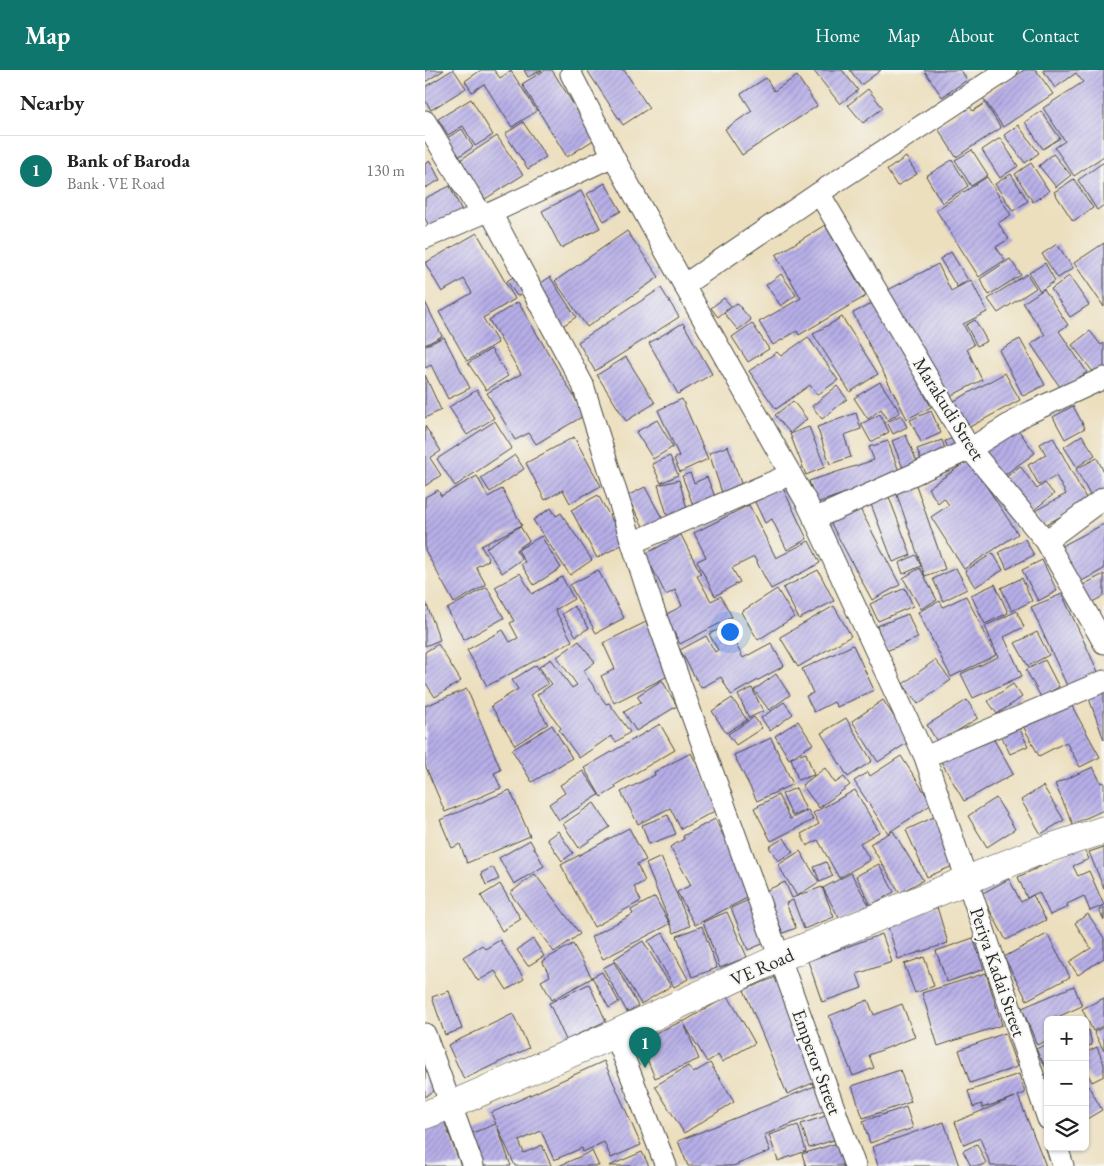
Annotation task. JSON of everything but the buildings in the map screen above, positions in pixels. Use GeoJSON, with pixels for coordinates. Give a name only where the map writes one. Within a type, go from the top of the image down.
{"type":"FeatureCollection","features":[{"type":"Feature","properties":{"kind":"street"},"geometry":{"type":"LineString","coordinates":[[684,284],[1007,70]]}},
{"type":"Feature","properties":{"kind":"street","name":"Periya Kadai Street"},"geometry":{"type":"LineString","coordinates":[[571,74],[613,156],[815,519],[925,757],[1044,1108]]}},
{"type":"Feature","properties":{"kind":"street","name":"Emperor Street"},"geometry":{"type":"LineString","coordinates":[[425,121],[486,213],[583,385],[652,605],[855,1166]]}},
{"type":"Feature","properties":{"kind":"street"},"geometry":{"type":"LineString","coordinates":[[425,238],[613,156]]}},
{"type":"Feature","properties":{"kind":"street","name":"Marakudi Street"},"geometry":{"type":"LineString","coordinates":[[819,193],[971,450],[1046,541],[1104,643]]}},
{"type":"Feature","properties":{"kind":"street"},"geometry":{"type":"LineString","coordinates":[[815,519],[971,450],[1026,414],[1104,378]]}},
{"type":"Feature","properties":{"kind":"street"},"geometry":{"type":"LineString","coordinates":[[632,543],[791,474]]}},
{"type":"Feature","properties":{"kind":"street"},"geometry":{"type":"LineString","coordinates":[[1046,541],[1104,498]]}},
{"type":"Feature","properties":{"kind":"street"},"geometry":{"type":"LineString","coordinates":[[925,757],[1104,682]]}},
{"type":"Feature","properties":{"kind":"street","name":"VE Road"},"geometry":{"type":"LineString","coordinates":[[425,1115],[615,1034],[779,958],[1031,854],[1104,830]]}},
{"type":"Feature","properties":{"kind":"street"},"geometry":{"type":"LineString","coordinates":[[425,1034],[473,1166]]}},
{"type":"Feature","properties":{"kind":"street"},"geometry":{"type":"LineString","coordinates":[[615,1034],[665,1166]]}},
{"type":"Feature","properties":{"kind":"street"},"geometry":{"type":"LineString","coordinates":[[1058,1151],[1063,1166]]}},
{"type":"Feature","properties":{"kind":"place","name":"Bank of Baroda"},"geometry":{"type":"Point","coordinates":[645,1068]}}]}
